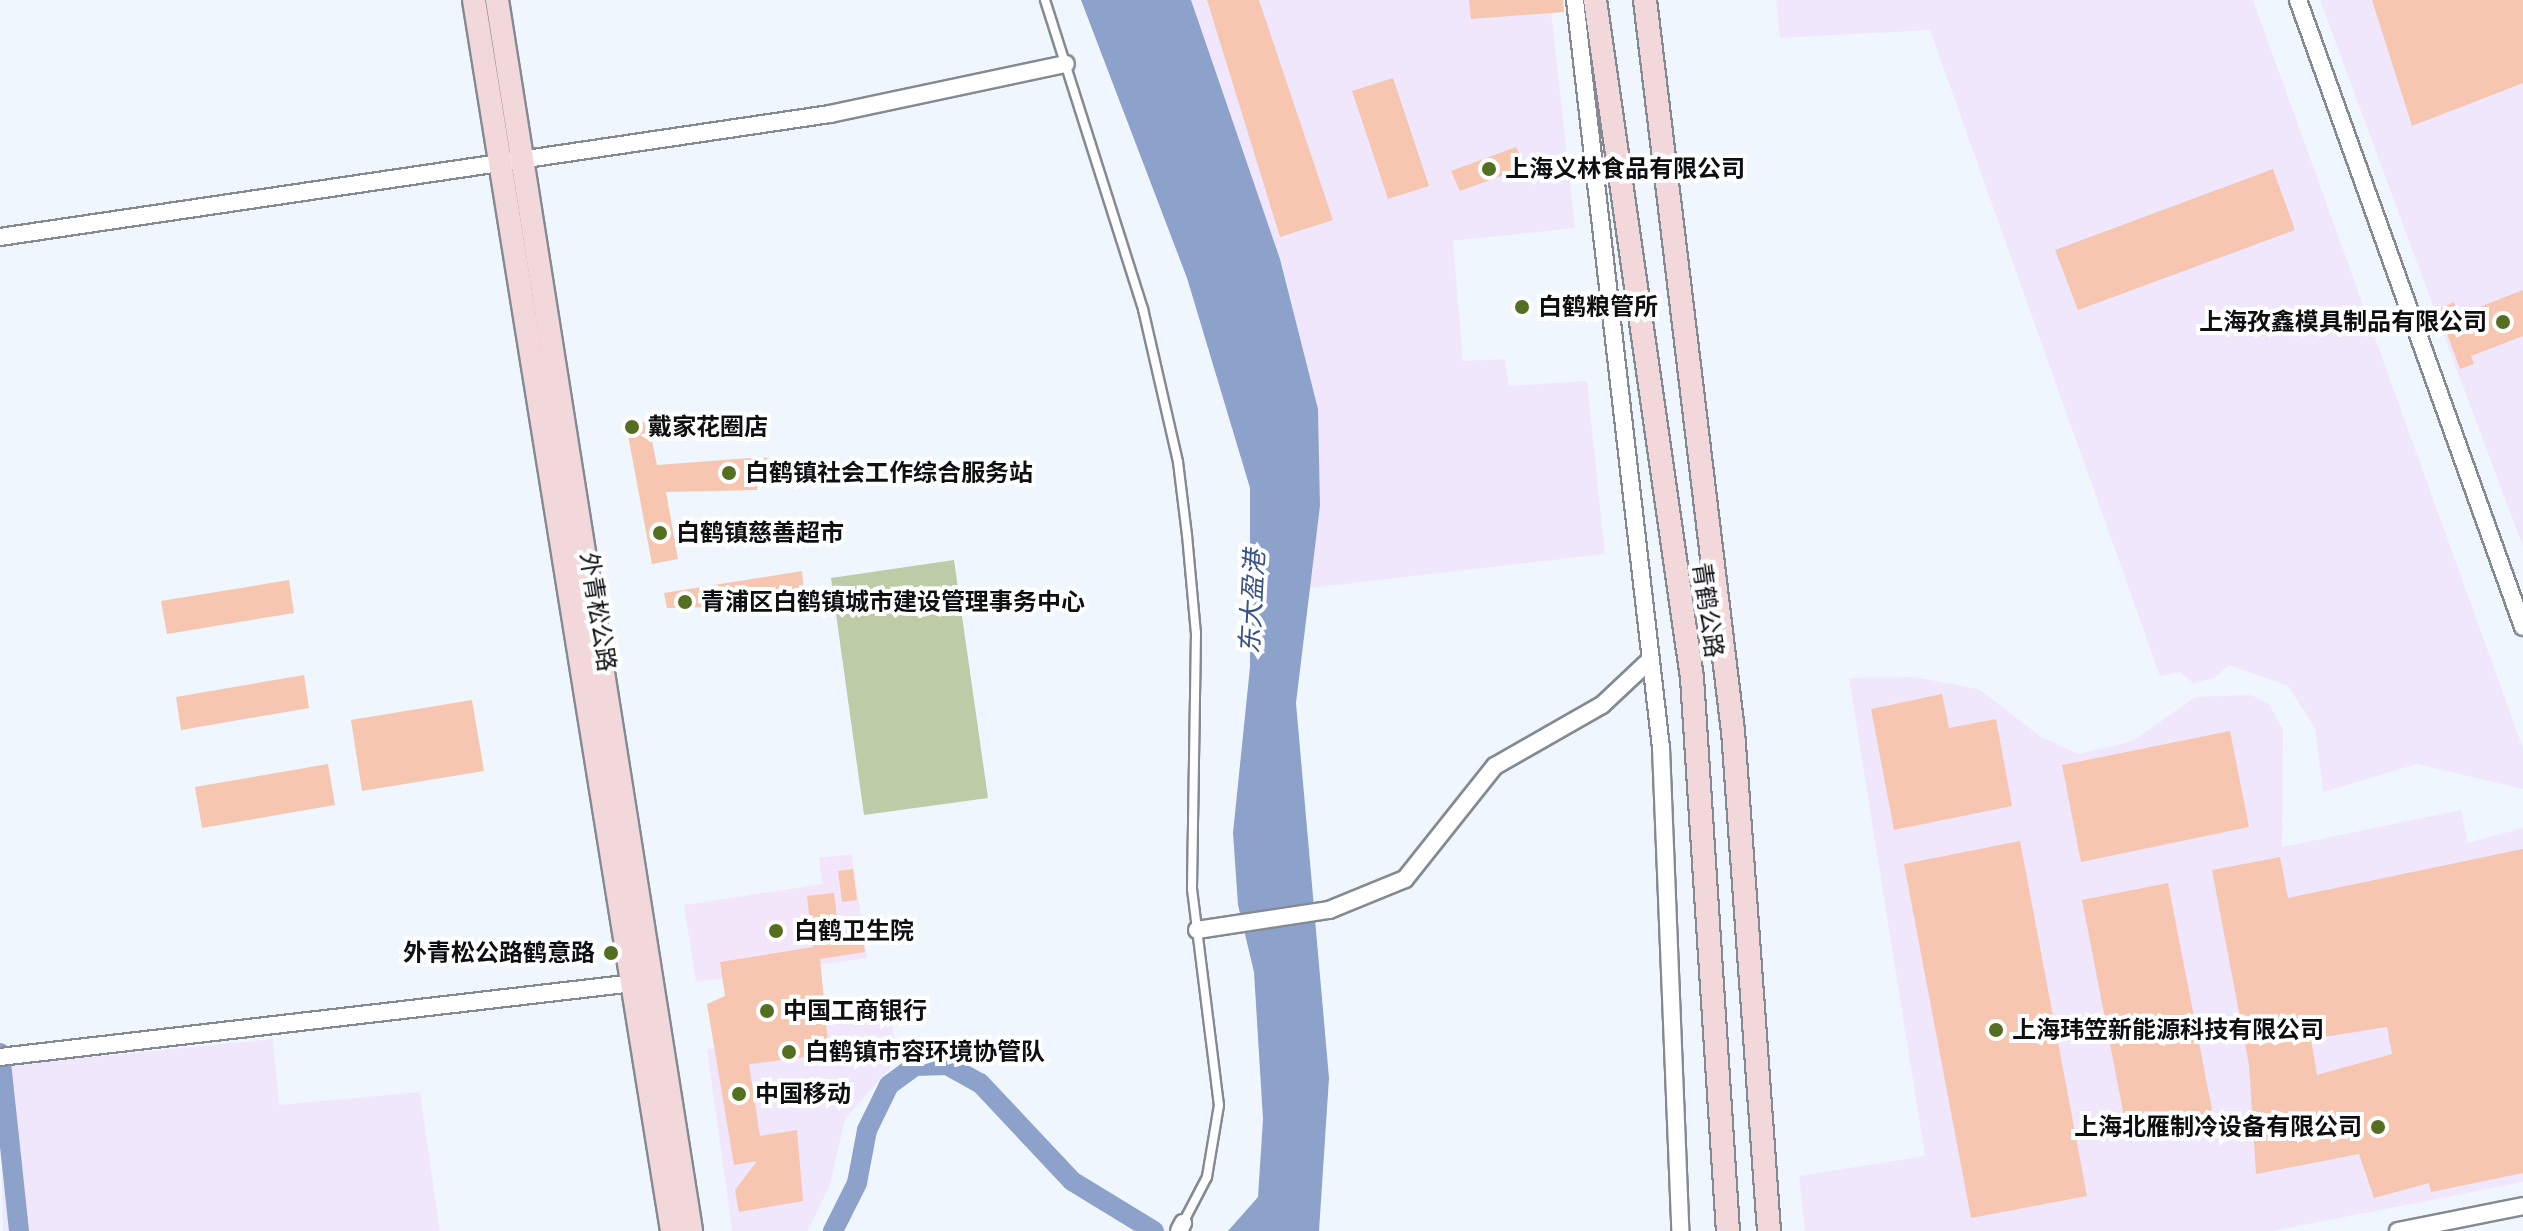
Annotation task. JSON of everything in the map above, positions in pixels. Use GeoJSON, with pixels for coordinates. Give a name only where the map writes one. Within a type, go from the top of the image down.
{"type":"FeatureCollection","features":[{"type":"Feature","properties":{"kind":"main road","name":"外青松公路"},"geometry":{"type":"LineString","coordinates":[[474,0],[509,158],[642,982],[691,1231]]}},
{"type":"Feature","properties":{"kind":"main road","name":"外青松公路"},"geometry":{"type":"LineString","coordinates":[[497,0],[509,158]]}},
{"type":"Feature","properties":{"kind":"main road","name":"青鹤公路"},"geometry":{"type":"LineString","coordinates":[[1595,0],[1692,678],[1699,745],[1728,1231]]}},
{"type":"Feature","properties":{"kind":"main road","name":"青鹤公路"},"geometry":{"type":"LineString","coordinates":[[1645,0],[1733,731],[1769,1231]]}},
{"type":"Feature","properties":{"kind":"main road","name":"外青松公路"},"geometry":{"type":"LineString","coordinates":[[642,982],[672,1231]]}},
{"type":"Feature","properties":{"kind":"street"},"geometry":{"type":"LineString","coordinates":[[1575,0],[1661,748],[1680,1231]]}},
{"type":"Feature","properties":{"kind":"street"},"geometry":{"type":"LineString","coordinates":[[2298,0],[2523,627]]}},
{"type":"Feature","properties":{"kind":"street"},"geometry":{"type":"LineString","coordinates":[[0,237],[509,158],[830,114],[1066,64]]}},
{"type":"Feature","properties":{"kind":"street"},"geometry":{"type":"LineString","coordinates":[[1197,930],[1329,910],[1405,879],[1495,766],[1602,705],[1651,659]]}},
{"type":"Feature","properties":{"kind":"street"},"geometry":{"type":"LineString","coordinates":[[7,1056],[642,982]]}},
{"type":"Feature","properties":{"kind":"street"},"geometry":{"type":"LineString","coordinates":[[2398,1231],[2523,1206]]}},
{"type":"Feature","properties":{"kind":"lane"},"geometry":{"type":"LineString","coordinates":[[1045,0],[1143,309],[1178,462],[1196,633],[1190,822],[1197,930],[1215,1042],[1219,1116],[1207,1177],[1181,1227]]}},
{"type":"Feature","properties":{"kind":"shaded area"},"geometry":{"type":"Polygon","coordinates":[[[1189,0],[1550,0],[1575,228],[1453,241],[1463,361],[1505,359],[1509,386],[1587,381],[1605,554],[1310,588],[1320,506],[1318,409],[1280,259],[1189,0]]]}},
{"type":"Feature","properties":{"kind":"shaded area"},"geometry":{"type":"Polygon","coordinates":[[[1776,0],[2253,0],[2523,748],[2523,789],[2417,764],[2323,792],[2315,728],[2288,686],[2229,665],[2214,678],[2193,683],[2180,672],[2160,676],[1930,30],[1780,38],[1776,0]]]}},
{"type":"Feature","properties":{"kind":"shaded area"},"geometry":{"type":"Polygon","coordinates":[[[2320,0],[2523,0],[2523,547],[2433,306],[2320,0]]]}},
{"type":"Feature","properties":{"kind":"shaded area"},"geometry":{"type":"Polygon","coordinates":[[[1914,677],[1979,689],[2041,737],[2079,754],[2133,741],[2195,697],[2251,695],[2269,704],[2283,730],[2282,847],[2461,810],[2468,843],[2523,828],[2523,1182],[2273,1231],[1805,1231],[1799,1176],[1925,1156],[1849,678],[1914,677]]]}},
{"type":"Feature","properties":{"kind":"shaded area","name":"白鹤卫生院"},"geometry":{"type":"Polygon","coordinates":[[[852,854],[867,958],[696,982],[684,905],[822,884],[819,858],[852,854]]]}},
{"type":"Feature","properties":{"kind":"shaded area"},"geometry":{"type":"Polygon","coordinates":[[[892,1013],[895,1062],[845,1119],[830,1185],[808,1231],[732,1231],[707,1049],[827,1034],[827,1020],[892,1013]]]}},
{"type":"Feature","properties":{"kind":"shaded area"},"geometry":{"type":"Polygon","coordinates":[[[273,1039],[279,1105],[420,1092],[440,1231],[3,1231],[0,1066],[273,1039]]]}},
{"type":"Feature","properties":{"kind":"green space"},"geometry":{"type":"Polygon","coordinates":[[[954,560],[988,798],[864,815],[831,578],[954,560]]]}},
{"type":"Feature","properties":{"kind":"water","name":"东大盈港"},"geometry":{"type":"Polygon","coordinates":[[[1081,0],[1191,0],[1280,259],[1318,409],[1320,506],[1296,703],[1329,1078],[1319,1231],[1228,1231],[1258,1197],[1263,1119],[1254,972],[1238,905],[1233,833],[1250,667],[1250,488],[1187,278],[1081,0]]]}},
{"type":"Feature","properties":{"kind":"building"},"geometry":{"type":"Polygon","coordinates":[[[1207,0],[1259,0],[1333,220],[1280,237],[1207,0]]]}},
{"type":"Feature","properties":{"kind":"building"},"geometry":{"type":"Polygon","coordinates":[[[1469,0],[1563,0],[1564,12],[1471,19],[1469,0]]]}},
{"type":"Feature","properties":{"kind":"building"},"geometry":{"type":"Polygon","coordinates":[[[2372,0],[2523,0],[2523,83],[2412,126],[2372,0]]]}},
{"type":"Feature","properties":{"kind":"building"},"geometry":{"type":"Polygon","coordinates":[[[1393,78],[1429,186],[1388,199],[1352,91],[1393,78]]]}},
{"type":"Feature","properties":{"kind":"building","name":"上海义林食品有限公司"},"geometry":{"type":"Polygon","coordinates":[[[1516,147],[1526,167],[1460,191],[1451,171],[1516,147]]]}},
{"type":"Feature","properties":{"kind":"building"},"geometry":{"type":"Polygon","coordinates":[[[2273,169],[2295,230],[2078,310],[2055,250],[2273,169]]]}},
{"type":"Feature","properties":{"kind":"building"},"geometry":{"type":"Polygon","coordinates":[[[2523,290],[2523,336],[2471,356],[2474,364],[2460,369],[2438,309],[2454,302],[2459,315],[2523,290]]]}},
{"type":"Feature","properties":{"kind":"building"},"geometry":{"type":"Polygon","coordinates":[[[648,422],[657,465],[764,457],[772,460],[775,482],[757,483],[757,490],[666,492],[678,559],[652,564],[626,424],[648,422]]]}},
{"type":"Feature","properties":{"kind":"building"},"geometry":{"type":"Polygon","coordinates":[[[802,571],[804,592],[719,607],[667,608],[664,593],[802,571]]]}},
{"type":"Feature","properties":{"kind":"building"},"geometry":{"type":"Polygon","coordinates":[[[289,580],[294,613],[167,634],[161,601],[289,580]]]}},
{"type":"Feature","properties":{"kind":"building"},"geometry":{"type":"Polygon","coordinates":[[[304,675],[309,708],[181,730],[176,697],[304,675]]]}},
{"type":"Feature","properties":{"kind":"building"},"geometry":{"type":"Polygon","coordinates":[[[1942,694],[1949,728],[1996,719],[2012,806],[1894,830],[1871,709],[1942,694]]]}},
{"type":"Feature","properties":{"kind":"building"},"geometry":{"type":"Polygon","coordinates":[[[472,700],[484,771],[362,791],[351,720],[472,700]]]}},
{"type":"Feature","properties":{"kind":"building"},"geometry":{"type":"Polygon","coordinates":[[[2230,731],[2249,827],[2081,862],[2062,765],[2230,731]]]}},
{"type":"Feature","properties":{"kind":"building"},"geometry":{"type":"Polygon","coordinates":[[[328,764],[335,805],[202,828],[195,787],[328,764]]]}},
{"type":"Feature","properties":{"kind":"building","name":"上海玮笠新能源科技有限公司"},"geometry":{"type":"Polygon","coordinates":[[[2020,841],[2087,1196],[1971,1218],[1904,864],[2020,841]]]}},
{"type":"Feature","properties":{"kind":"building"},"geometry":{"type":"Polygon","coordinates":[[[2523,849],[2523,1173],[2431,1192],[2429,1183],[2374,1198],[2359,1154],[2256,1174],[2249,1065],[2212,870],[2280,857],[2288,898],[2523,849]],[[2387,1027],[2311,1039],[2317,1075],[2392,1054],[2387,1027]]]}},
{"type":"Feature","properties":{"kind":"building"},"geometry":{"type":"Polygon","coordinates":[[[853,869],[857,900],[842,902],[838,871],[853,869]]]}},
{"type":"Feature","properties":{"kind":"building"},"geometry":{"type":"Polygon","coordinates":[[[2168,883],[2215,1125],[2129,1142],[2082,900],[2168,883]]]}},
{"type":"Feature","properties":{"kind":"building"},"geometry":{"type":"Polygon","coordinates":[[[834,893],[839,936],[862,933],[865,952],[820,959],[829,1054],[749,1064],[760,1136],[797,1130],[803,1201],[739,1212],[735,1190],[757,1161],[734,1165],[707,1004],[725,996],[720,962],[813,947],[807,896],[834,893]]]}},
{"type":"Feature","properties":{"kind":"waterway"},"geometry":{"type":"LineString","coordinates":[[0,1053],[19,1231]]}},
{"type":"Feature","properties":{"kind":"waterway"},"geometry":{"type":"LineString","coordinates":[[833,1231],[857,1183],[867,1130],[889,1085],[915,1066],[947,1065],[980,1083],[1072,1181],[1154,1231]]}},
{"type":"Feature","properties":{"kind":"place","name":"上海义林食品有限公司"},"geometry":{"type":"Point","coordinates":[1489,169]}},
{"type":"Feature","properties":{"kind":"place","name":"白鹤粮管所"},"geometry":{"type":"Point","coordinates":[1522,307]}},
{"type":"Feature","properties":{"kind":"place","name":"上海孜鑫模具制品有限公司"},"geometry":{"type":"Point","coordinates":[2503,322]}},
{"type":"Feature","properties":{"kind":"place","name":"戴家花圈店"},"geometry":{"type":"Point","coordinates":[632,427]}},
{"type":"Feature","properties":{"kind":"place","name":"白鹤镇社会工作综合服务站"},"geometry":{"type":"Point","coordinates":[729,473]}},
{"type":"Feature","properties":{"kind":"place","name":"白鹤镇慈善超市"},"geometry":{"type":"Point","coordinates":[660,533]}},
{"type":"Feature","properties":{"kind":"place","name":"青浦区白鹤镇城市建设管理事务中心"},"geometry":{"type":"Point","coordinates":[685,602]}},
{"type":"Feature","properties":{"kind":"place","name":"白鹤卫生院"},"geometry":{"type":"Point","coordinates":[776,931]}},
{"type":"Feature","properties":{"kind":"place","name":"外青松公路鹤意路"},"geometry":{"type":"Point","coordinates":[611,953]}},
{"type":"Feature","properties":{"kind":"place","name":"中国工商银行"},"geometry":{"type":"Point","coordinates":[767,1011]}},
{"type":"Feature","properties":{"kind":"place","name":"上海玮笠新能源科技有限公司"},"geometry":{"type":"Point","coordinates":[1996,1030]}},
{"type":"Feature","properties":{"kind":"place","name":"白鹤镇市容环境协管队"},"geometry":{"type":"Point","coordinates":[789,1052]}},
{"type":"Feature","properties":{"kind":"place","name":"中国移动"},"geometry":{"type":"Point","coordinates":[739,1094]}},
{"type":"Feature","properties":{"kind":"place","name":"上海北雁制冷设备有限公司"},"geometry":{"type":"Point","coordinates":[2378,1127]}}]}
